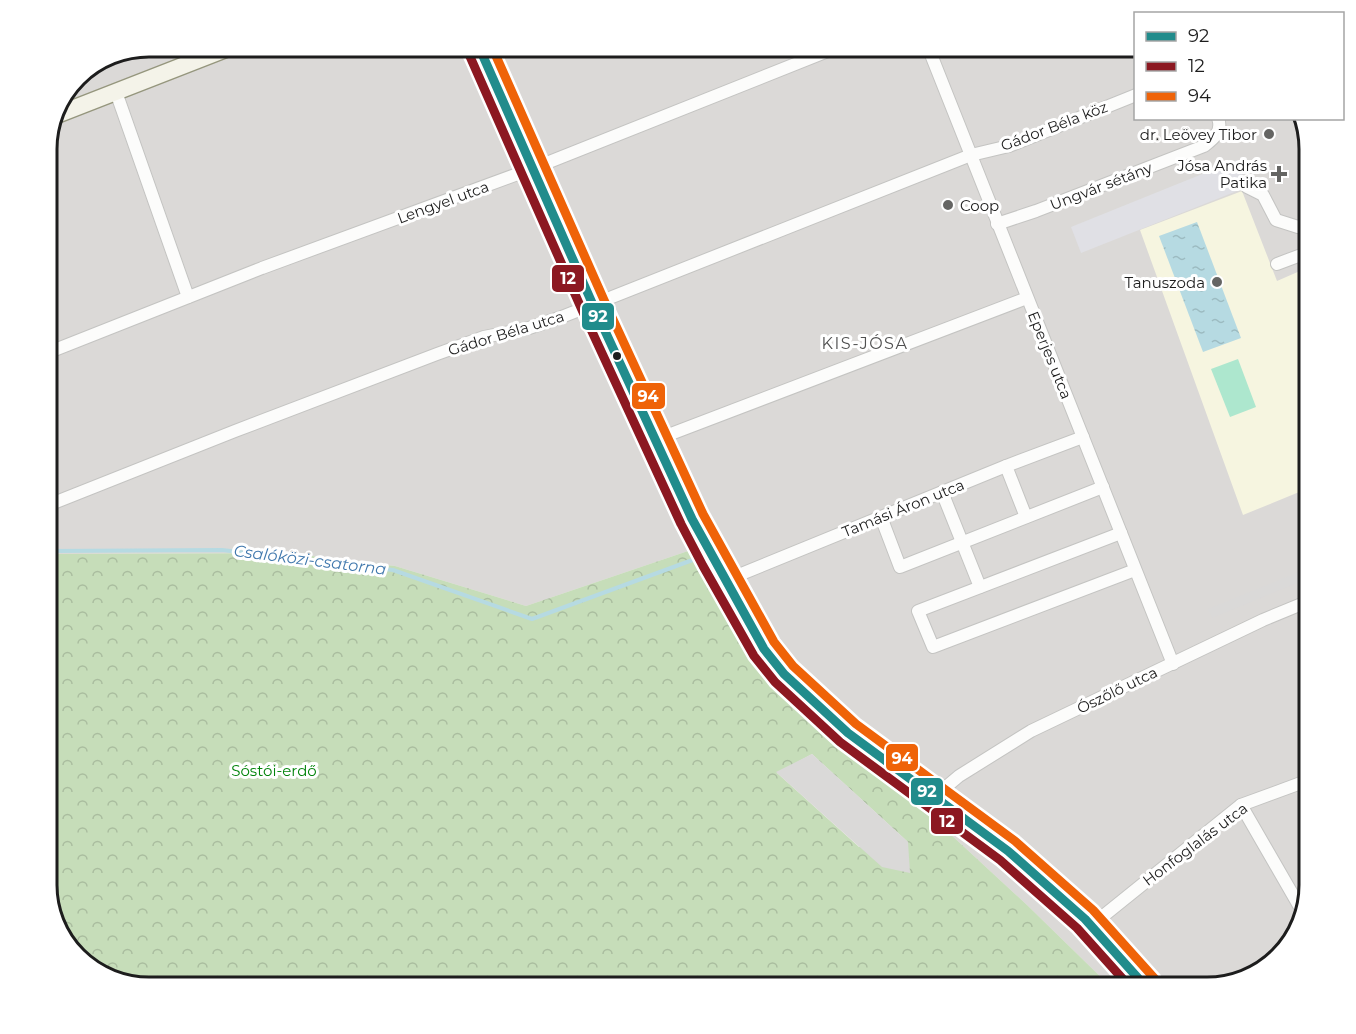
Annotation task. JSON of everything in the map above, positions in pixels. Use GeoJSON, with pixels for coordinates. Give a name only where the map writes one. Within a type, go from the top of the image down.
{"type":"FeatureCollection","features":[{"type":"Feature","properties":{"kind":"street"},"geometry":{"type":"LineString","coordinates":[[65,112],[204,57]]}},
{"type":"Feature","properties":{"kind":"street"},"geometry":{"type":"LineString","coordinates":[[484,57],[593,304],[697,530],[764,649],[784,674],[848,732],[1008,851],[1092,926],[1137,977]]}},
{"type":"Feature","properties":{"kind":"street","name":"Lengyel utca"},"geometry":{"type":"LineString","coordinates":[[57,349],[273,264],[534,168],[811,57]]}},
{"type":"Feature","properties":{"kind":"street","name":"Eperjes utca"},"geometry":{"type":"LineString","coordinates":[[932,57],[1173,664]]}},
{"type":"Feature","properties":{"kind":"street"},"geometry":{"type":"LineString","coordinates":[[116,92],[188,297]]}},
{"type":"Feature","properties":{"kind":"street","name":"Gádor Béla köz"},"geometry":{"type":"LineString","coordinates":[[971,155],[1009,146],[1134,96]]}},
{"type":"Feature","properties":{"kind":"street","name":"Ungvár sétány"},"geometry":{"type":"LineString","coordinates":[[997,224],[1036,212],[1204,146],[1216,137],[1220,124],[1219,120]]}},
{"type":"Feature","properties":{"kind":"street","name":"Gádor Béla utca"},"geometry":{"type":"LineString","coordinates":[[57,502],[437,354],[484,337],[529,328],[593,304],[971,155]]}},
{"type":"Feature","properties":{"kind":"street"},"geometry":{"type":"LineString","coordinates":[[1247,187],[1263,195],[1276,220],[1299,227]]}},
{"type":"Feature","properties":{"kind":"street"},"geometry":{"type":"LineString","coordinates":[[1277,264],[1299,256]]}},
{"type":"Feature","properties":{"kind":"street"},"geometry":{"type":"LineString","coordinates":[[655,440],[1027,298]]}},
{"type":"Feature","properties":{"kind":"street","name":"Tamási Áron utca"},"geometry":{"type":"LineString","coordinates":[[724,581],[1083,437]]}},
{"type":"Feature","properties":{"kind":"street"},"geometry":{"type":"LineString","coordinates":[[1006,466],[1026,517]]}},
{"type":"Feature","properties":{"kind":"street"},"geometry":{"type":"LineString","coordinates":[[881,517],[900,567],[1102,487]]}},
{"type":"Feature","properties":{"kind":"street"},"geometry":{"type":"LineString","coordinates":[[942,492],[980,587]]}},
{"type":"Feature","properties":{"kind":"street"},"geometry":{"type":"LineString","coordinates":[[1121,533],[918,612],[933,647],[1135,570]]}},
{"type":"Feature","properties":{"kind":"street","name":"Ószőlő utca"},"geometry":{"type":"LineString","coordinates":[[938,799],[946,787],[958,776],[1031,731],[1263,620],[1299,605]]}},
{"type":"Feature","properties":{"kind":"street","name":"Honfoglalás utca"},"geometry":{"type":"LineString","coordinates":[[1092,926],[1241,805],[1299,784]]}},
{"type":"Feature","properties":{"kind":"street"},"geometry":{"type":"LineString","coordinates":[[1241,805],[1297,902]]}},
{"type":"Feature","properties":{"kind":"shaded area"},"geometry":{"type":"Polygon","coordinates":[[[149,57],[1134,57],[1134,120],[1294,120],[1299,149],[1299,885],[1297,903],[1290,926],[1272,950],[1248,968],[1231,974],[1207,977],[1101,977],[1027,905],[736,636],[688,551],[526,606],[395,566],[287,553],[57,554],[57,143],[60,125],[73,98],[84,84],[114,64],[149,57]]]}},
{"type":"Feature","properties":{"kind":"shaded area"},"geometry":{"type":"Polygon","coordinates":[[[1237,160],[1247,187],[1081,253],[1071,227],[1237,160]]]}},
{"type":"Feature","properties":{"kind":"shaded area"},"geometry":{"type":"Polygon","coordinates":[[[1242,191],[1277,281],[1299,271],[1299,492],[1243,515],[1140,230],[1242,191]]]}},
{"type":"Feature","properties":{"kind":"shaded area"},"geometry":{"type":"Polygon","coordinates":[[[1299,572],[1299,582],[1212,618],[1208,609],[1299,572]]]}},
{"type":"Feature","properties":{"kind":"shaded area"},"geometry":{"type":"Polygon","coordinates":[[[812,754],[908,842],[910,873],[882,867],[776,772],[812,754]]]}},
{"type":"Feature","properties":{"kind":"green space"},"geometry":{"type":"Polygon","coordinates":[[[1238,359],[1256,407],[1230,417],[1211,369],[1238,359]]]}},
{"type":"Feature","properties":{"kind":"green space","name":"Sóstói-erdő"},"geometry":{"type":"Polygon","coordinates":[[[688,551],[736,636],[1027,905],[1101,977],[149,977],[119,972],[93,958],[76,941],[66,926],[57,891],[57,554],[287,553],[395,566],[526,606],[688,551]],[[812,754],[777,773],[859,847],[908,842],[812,754]]]}},
{"type":"Feature","properties":{"kind":"water"},"geometry":{"type":"Polygon","coordinates":[[[1197,222],[1241,338],[1203,352],[1159,236],[1197,222]]]}},
{"type":"Feature","properties":{"kind":"waterway","name":"Csalóközi-csatorna"},"geometry":{"type":"LineString","coordinates":[[57,551],[222,550],[393,570],[532,619],[698,558]]}},
{"type":"Feature","properties":{"kind":"transit line","name":"12"},"geometry":{"type":"LineString","coordinates":[[470,57],[582,310],[681,524],[754,656],[775,682],[840,742],[1000,860],[1077,928],[1121,977]]}},
{"type":"Feature","properties":{"kind":"transit line","name":"92"},"geometry":{"type":"LineString","coordinates":[[483,57],[593,305],[692,519],[764,649],[784,674],[848,733],[1008,851],[1085,919],[1137,977]]}},
{"type":"Feature","properties":{"kind":"transit line","name":"94"},"geometry":{"type":"LineString","coordinates":[[496,57],[604,300],[703,514],[774,642],[793,666],[856,724],[1015,841],[1093,910],[1153,977]]}},
{"type":"Feature","properties":{"kind":"place","name":"dr. Leövey Tibor"},"geometry":{"type":"Point","coordinates":[1269,134]}},
{"type":"Feature","properties":{"kind":"place","name":"Jósa András Patika"},"geometry":{"type":"Point","coordinates":[1279,174]}},
{"type":"Feature","properties":{"kind":"place","name":"Coop"},"geometry":{"type":"Point","coordinates":[948,205]}},
{"type":"Feature","properties":{"kind":"place","name":"Tanuszoda"},"geometry":{"type":"Point","coordinates":[1217,282]}},
{"type":"Feature","properties":{"kind":"district","name":"KIS-JÓSA"},"geometry":{"type":"Point","coordinates":[865,343]}}]}
